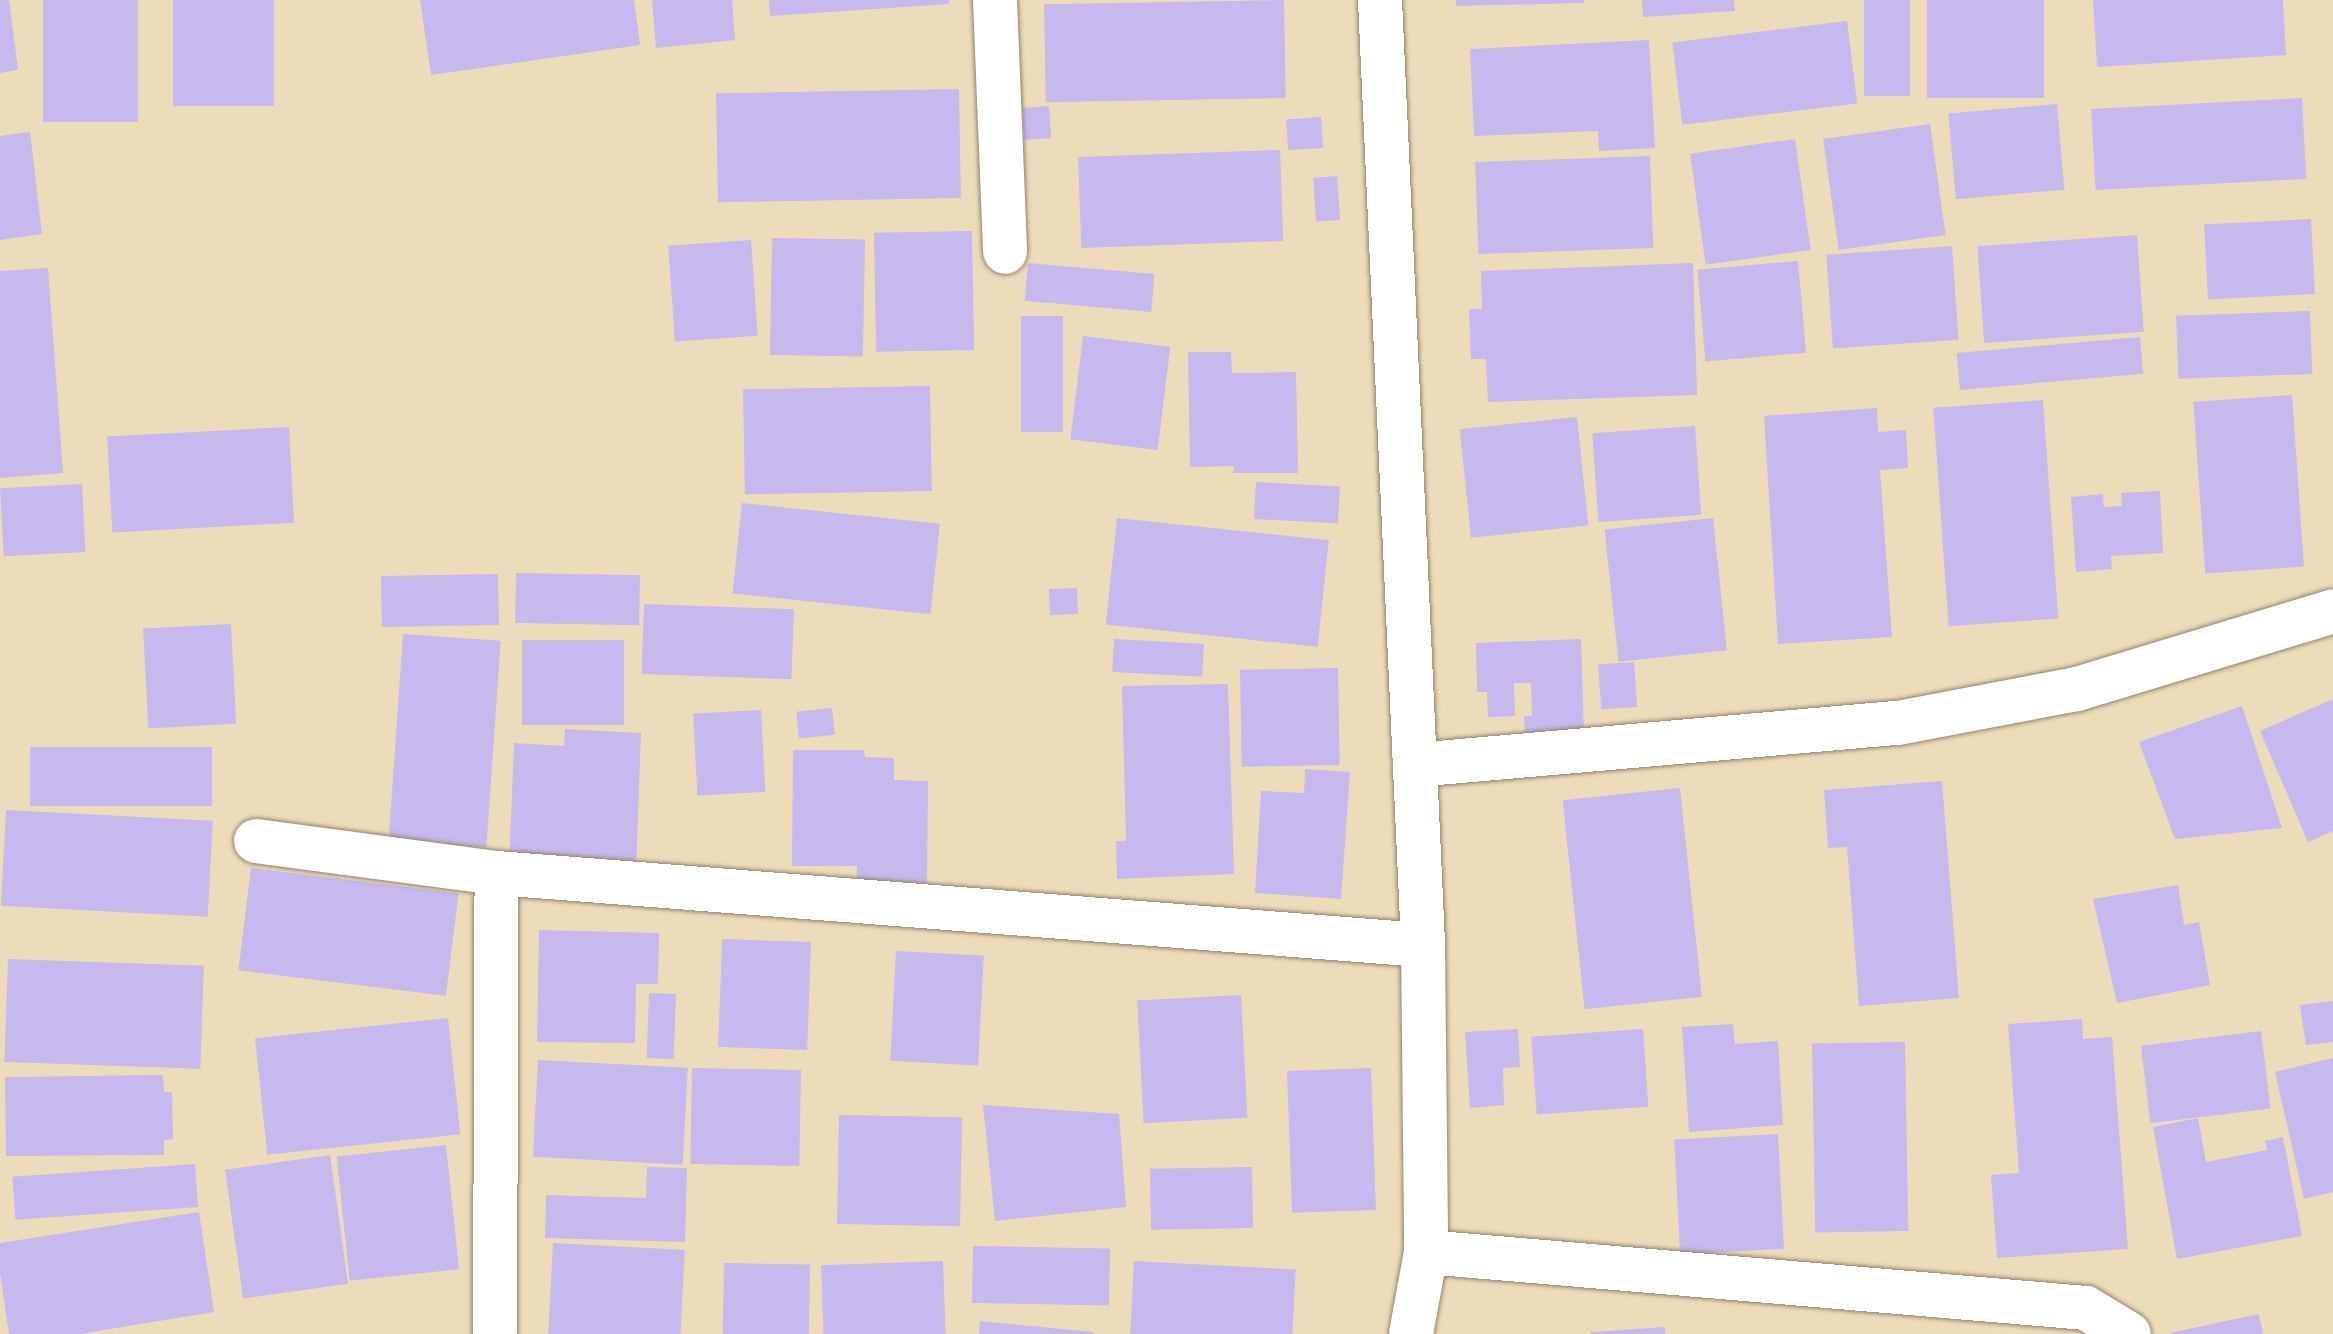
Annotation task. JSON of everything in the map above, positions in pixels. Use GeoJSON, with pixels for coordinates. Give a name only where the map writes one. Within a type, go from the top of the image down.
{"type":"FeatureCollection","features":[{"type":"Feature","properties":{"kind":"street"},"geometry":{"type":"LineString","coordinates":[[995,0],[1005,252]]}},
{"type":"Feature","properties":{"kind":"street"},"geometry":{"type":"LineString","coordinates":[[1380,0],[1423,945],[1426,1252],[1411,1334]]}},
{"type":"Feature","properties":{"kind":"street"},"geometry":{"type":"LineString","coordinates":[[1415,765],[1898,723],[2077,689],[2333,611]]}},
{"type":"Feature","properties":{"kind":"street"},"geometry":{"type":"LineString","coordinates":[[256,841],[497,873],[1423,945]]}},
{"type":"Feature","properties":{"kind":"street"},"geometry":{"type":"LineString","coordinates":[[495,1334],[497,873]]}},
{"type":"Feature","properties":{"kind":"street"},"geometry":{"type":"LineString","coordinates":[[1426,1252],[2086,1308],[2129,1334]]}},
{"type":"Feature","properties":{"kind":"building"},"geometry":{"type":"Polygon","coordinates":[[[0,0],[9,0],[18,70],[0,73],[0,0]]]}},
{"type":"Feature","properties":{"kind":"building"},"geometry":{"type":"Polygon","coordinates":[[[43,0],[138,0],[138,122],[43,122],[43,0]]]}},
{"type":"Feature","properties":{"kind":"building"},"geometry":{"type":"Polygon","coordinates":[[[173,0],[274,0],[274,106],[173,106],[173,0]]]}},
{"type":"Feature","properties":{"kind":"building"},"geometry":{"type":"Polygon","coordinates":[[[420,0],[634,0],[640,45],[431,75],[420,0]]]}},
{"type":"Feature","properties":{"kind":"building"},"geometry":{"type":"Polygon","coordinates":[[[652,0],[732,0],[735,40],[656,48],[652,0]]]}},
{"type":"Feature","properties":{"kind":"building"},"geometry":{"type":"Polygon","coordinates":[[[769,0],[949,0],[949,4],[770,16],[769,0]]]}},
{"type":"Feature","properties":{"kind":"building"},"geometry":{"type":"Polygon","coordinates":[[[1284,0],[1286,98],[1046,102],[1044,4],[1284,0]]]}},
{"type":"Feature","properties":{"kind":"building"},"geometry":{"type":"Polygon","coordinates":[[[1456,0],[1584,0],[1584,3],[1456,6],[1456,0]]]}},
{"type":"Feature","properties":{"kind":"building"},"geometry":{"type":"Polygon","coordinates":[[[1642,0],[1734,0],[1735,11],[1643,17],[1642,0]]]}},
{"type":"Feature","properties":{"kind":"building"},"geometry":{"type":"Polygon","coordinates":[[[1864,0],[1910,0],[1910,96],[1864,96],[1864,0]]]}},
{"type":"Feature","properties":{"kind":"building"},"geometry":{"type":"Polygon","coordinates":[[[1927,0],[2044,0],[2044,98],[1927,98],[1927,0]]]}},
{"type":"Feature","properties":{"kind":"building"},"geometry":{"type":"Polygon","coordinates":[[[2093,0],[2283,0],[2286,55],[2097,67],[2093,0]]]}},
{"type":"Feature","properties":{"kind":"building"},"geometry":{"type":"Polygon","coordinates":[[[1847,21],[1857,103],[1682,125],[1672,42],[1847,21]]]}},
{"type":"Feature","properties":{"kind":"building"},"geometry":{"type":"Polygon","coordinates":[[[1649,40],[1655,148],[1599,151],[1598,131],[1474,136],[1470,49],[1649,40]]]}},
{"type":"Feature","properties":{"kind":"building"},"geometry":{"type":"Polygon","coordinates":[[[959,89],[961,198],[718,202],[716,93],[959,89]]]}},
{"type":"Feature","properties":{"kind":"building"},"geometry":{"type":"Polygon","coordinates":[[[2302,98],[2306,179],[2096,190],[2091,109],[2302,98]]]}},
{"type":"Feature","properties":{"kind":"building"},"geometry":{"type":"Polygon","coordinates":[[[2057,104],[2064,190],[1956,199],[1948,113],[2057,104]]]}},
{"type":"Feature","properties":{"kind":"building"},"geometry":{"type":"Polygon","coordinates":[[[1049,106],[1051,138],[1024,140],[1022,108],[1049,106]]]}},
{"type":"Feature","properties":{"kind":"building"},"geometry":{"type":"Polygon","coordinates":[[[1321,117],[1323,148],[1288,150],[1286,119],[1321,117]]]}},
{"type":"Feature","properties":{"kind":"building"},"geometry":{"type":"Polygon","coordinates":[[[1930,124],[1946,235],[1839,250],[1823,139],[1930,124]]]}},
{"type":"Feature","properties":{"kind":"building"},"geometry":{"type":"Polygon","coordinates":[[[30,132],[42,234],[0,240],[0,136],[30,132]]]}},
{"type":"Feature","properties":{"kind":"building"},"geometry":{"type":"Polygon","coordinates":[[[1795,139],[1811,250],[1706,265],[1690,154],[1795,139]]]}},
{"type":"Feature","properties":{"kind":"building"},"geometry":{"type":"Polygon","coordinates":[[[1280,150],[1283,241],[1081,248],[1078,157],[1280,150]]]}},
{"type":"Feature","properties":{"kind":"building"},"geometry":{"type":"Polygon","coordinates":[[[1650,156],[1653,248],[1478,254],[1475,162],[1650,156]]]}},
{"type":"Feature","properties":{"kind":"building"},"geometry":{"type":"Polygon","coordinates":[[[1337,176],[1340,220],[1316,222],[1313,178],[1337,176]]]}},
{"type":"Feature","properties":{"kind":"building"},"geometry":{"type":"Polygon","coordinates":[[[2311,219],[2315,294],[2208,299],[2204,225],[2311,219]]]}},
{"type":"Feature","properties":{"kind":"building"},"geometry":{"type":"Polygon","coordinates":[[[972,231],[974,350],[876,352],[874,233],[972,231]]]}},
{"type":"Feature","properties":{"kind":"building"},"geometry":{"type":"Polygon","coordinates":[[[2137,235],[2144,332],[1984,343],[1977,246],[2137,235]]]}},
{"type":"Feature","properties":{"kind":"building"},"geometry":{"type":"Polygon","coordinates":[[[772,238],[865,240],[863,357],[770,355],[772,238]]]}},
{"type":"Feature","properties":{"kind":"building"},"geometry":{"type":"Polygon","coordinates":[[[751,240],[758,336],[675,342],[668,246],[751,240]]]}},
{"type":"Feature","properties":{"kind":"building"},"geometry":{"type":"Polygon","coordinates":[[[1952,246],[1959,340],[1833,349],[1826,255],[1952,246]]]}},
{"type":"Feature","properties":{"kind":"building"},"geometry":{"type":"Polygon","coordinates":[[[1798,261],[1806,353],[1705,361],[1697,270],[1798,261]]]}},
{"type":"Feature","properties":{"kind":"building"},"geometry":{"type":"Polygon","coordinates":[[[1028,263],[1155,274],[1151,312],[1025,301],[1028,263]]]}},
{"type":"Feature","properties":{"kind":"building"},"geometry":{"type":"Polygon","coordinates":[[[1693,263],[1697,395],[1488,402],[1486,359],[1471,359],[1469,309],[1482,309],[1481,271],[1693,263]]]}},
{"type":"Feature","properties":{"kind":"building"},"geometry":{"type":"Polygon","coordinates":[[[48,268],[63,473],[0,478],[0,271],[48,268]]]}},
{"type":"Feature","properties":{"kind":"building"},"geometry":{"type":"Polygon","coordinates":[[[2310,311],[2312,374],[2178,379],[2176,316],[2310,311]]]}},
{"type":"Feature","properties":{"kind":"building"},"geometry":{"type":"Polygon","coordinates":[[[1021,316],[1063,316],[1063,432],[1021,432],[1021,316]]]}},
{"type":"Feature","properties":{"kind":"building"},"geometry":{"type":"Polygon","coordinates":[[[1083,336],[1170,347],[1158,450],[1070,439],[1083,336]]]}},
{"type":"Feature","properties":{"kind":"building"},"geometry":{"type":"Polygon","coordinates":[[[2140,337],[2143,374],[1960,390],[1957,353],[2140,337]]]}},
{"type":"Feature","properties":{"kind":"building"},"geometry":{"type":"Polygon","coordinates":[[[1188,352],[1231,352],[1232,373],[1296,372],[1298,473],[1233,473],[1234,466],[1190,467],[1188,352]]]}},
{"type":"Feature","properties":{"kind":"building"},"geometry":{"type":"Polygon","coordinates":[[[930,386],[932,491],[745,494],[743,389],[930,386]]]}},
{"type":"Feature","properties":{"kind":"building"},"geometry":{"type":"Polygon","coordinates":[[[2292,395],[2304,567],[2205,573],[2193,402],[2292,395]]]}},
{"type":"Feature","properties":{"kind":"building"},"geometry":{"type":"Polygon","coordinates":[[[2043,400],[2058,618],[1949,626],[1933,408],[2043,400]]]}},
{"type":"Feature","properties":{"kind":"building"},"geometry":{"type":"Polygon","coordinates":[[[1877,408],[1878,432],[1906,430],[1908,468],[1880,470],[1892,637],[1778,644],[1764,416],[1877,408]]]}},
{"type":"Feature","properties":{"kind":"building"},"geometry":{"type":"Polygon","coordinates":[[[1577,417],[1588,525],[1471,538],[1460,429],[1577,417]]]}},
{"type":"Feature","properties":{"kind":"building"},"geometry":{"type":"Polygon","coordinates":[[[1695,426],[1701,515],[1598,522],[1592,433],[1695,426]]]}},
{"type":"Feature","properties":{"kind":"building"},"geometry":{"type":"Polygon","coordinates":[[[289,427],[294,523],[112,532],[107,437],[289,427]]]}},
{"type":"Feature","properties":{"kind":"building"},"geometry":{"type":"Polygon","coordinates":[[[1256,482],[1340,486],[1338,523],[1254,519],[1256,482]]]}},
{"type":"Feature","properties":{"kind":"building"},"geometry":{"type":"Polygon","coordinates":[[[82,484],[86,552],[4,556],[0,488],[82,484]]]}},
{"type":"Feature","properties":{"kind":"building"},"geometry":{"type":"Polygon","coordinates":[[[2160,491],[2163,553],[2111,556],[2112,569],[2076,572],[2071,497],[2103,494],[2104,507],[2122,506],[2121,493],[2160,491]]]}},
{"type":"Feature","properties":{"kind":"building"},"geometry":{"type":"Polygon","coordinates":[[[742,503],[940,524],[930,614],[732,594],[742,503]]]}},
{"type":"Feature","properties":{"kind":"building"},"geometry":{"type":"Polygon","coordinates":[[[1117,518],[1329,540],[1318,647],[1106,624],[1117,518]]]}},
{"type":"Feature","properties":{"kind":"building"},"geometry":{"type":"Polygon","coordinates":[[[1713,518],[1727,650],[1618,662],[1605,529],[1713,518]]]}},
{"type":"Feature","properties":{"kind":"building"},"geometry":{"type":"Polygon","coordinates":[[[516,573],[640,575],[639,625],[515,623],[516,573]]]}},
{"type":"Feature","properties":{"kind":"building"},"geometry":{"type":"Polygon","coordinates":[[[498,574],[499,625],[382,627],[381,576],[498,574]]]}},
{"type":"Feature","properties":{"kind":"building"},"geometry":{"type":"Polygon","coordinates":[[[1077,588],[1078,614],[1050,615],[1049,589],[1077,588]]]}},
{"type":"Feature","properties":{"kind":"building"},"geometry":{"type":"Polygon","coordinates":[[[644,604],[794,609],[791,679],[642,674],[644,604]]]}},
{"type":"Feature","properties":{"kind":"building"},"geometry":{"type":"Polygon","coordinates":[[[231,624],[236,724],[148,728],[143,629],[231,624]]]}},
{"type":"Feature","properties":{"kind":"building"},"geometry":{"type":"Polygon","coordinates":[[[403,634],[501,641],[486,847],[389,840],[403,634]]]}},
{"type":"Feature","properties":{"kind":"building"},"geometry":{"type":"Polygon","coordinates":[[[1114,639],[1204,644],[1202,677],[1112,672],[1114,639]]]}},
{"type":"Feature","properties":{"kind":"building"},"geometry":{"type":"Polygon","coordinates":[[[1581,639],[1584,733],[1525,735],[1524,716],[1532,716],[1531,683],[1514,683],[1515,716],[1488,717],[1487,692],[1477,692],[1476,643],[1581,639]]]}},
{"type":"Feature","properties":{"kind":"building"},"geometry":{"type":"Polygon","coordinates":[[[522,640],[624,640],[624,725],[522,725],[522,640]]]}},
{"type":"Feature","properties":{"kind":"building"},"geometry":{"type":"Polygon","coordinates":[[[1634,662],[1637,707],[1601,709],[1598,665],[1634,662]]]}},
{"type":"Feature","properties":{"kind":"building"},"geometry":{"type":"Polygon","coordinates":[[[1338,668],[1340,765],[1242,767],[1240,670],[1338,668]]]}},
{"type":"Feature","properties":{"kind":"building"},"geometry":{"type":"Polygon","coordinates":[[[1228,684],[1234,874],[1117,879],[1116,841],[1126,841],[1122,686],[1228,684]]]}},
{"type":"Feature","properties":{"kind":"building"},"geometry":{"type":"Polygon","coordinates":[[[2333,699],[2333,831],[2308,842],[2260,731],[2333,699]]]}},
{"type":"Feature","properties":{"kind":"building"},"geometry":{"type":"Polygon","coordinates":[[[2242,706],[2282,828],[2175,839],[2139,742],[2242,706]]]}},
{"type":"Feature","properties":{"kind":"building"},"geometry":{"type":"Polygon","coordinates":[[[832,708],[835,735],[799,739],[796,712],[832,708]]]}},
{"type":"Feature","properties":{"kind":"building"},"geometry":{"type":"Polygon","coordinates":[[[761,710],[765,792],[697,795],[693,714],[761,710]]]}},
{"type":"Feature","properties":{"kind":"building"},"geometry":{"type":"Polygon","coordinates":[[[565,729],[641,733],[636,872],[509,867],[514,743],[564,746],[565,729]]]}},
{"type":"Feature","properties":{"kind":"building"},"geometry":{"type":"Polygon","coordinates":[[[30,747],[212,747],[212,806],[30,806],[30,747]]]}},
{"type":"Feature","properties":{"kind":"building"},"geometry":{"type":"Polygon","coordinates":[[[793,750],[864,750],[865,757],[894,758],[894,780],[928,781],[927,888],[856,887],[857,866],[792,866],[793,750]]]}},
{"type":"Feature","properties":{"kind":"building"},"geometry":{"type":"Polygon","coordinates":[[[1305,769],[1350,772],[1341,899],[1255,893],[1261,791],[1304,793],[1305,769]]]}},
{"type":"Feature","properties":{"kind":"building"},"geometry":{"type":"Polygon","coordinates":[[[1942,781],[1959,998],[1859,1006],[1847,847],[1828,848],[1824,790],[1942,781]]]}},
{"type":"Feature","properties":{"kind":"building"},"geometry":{"type":"Polygon","coordinates":[[[1680,788],[1702,997],[1585,1009],[1563,800],[1680,788]]]}},
{"type":"Feature","properties":{"kind":"building"},"geometry":{"type":"Polygon","coordinates":[[[6,810],[213,821],[208,917],[1,906],[6,810]]]}},
{"type":"Feature","properties":{"kind":"building"},"geometry":{"type":"Polygon","coordinates":[[[251,868],[458,893],[446,996],[238,970],[251,868]]]}},
{"type":"Feature","properties":{"kind":"building"},"geometry":{"type":"Polygon","coordinates":[[[2178,885],[2184,925],[2199,922],[2210,985],[2117,1003],[2093,899],[2178,885]]]}},
{"type":"Feature","properties":{"kind":"building"},"geometry":{"type":"Polygon","coordinates":[[[539,930],[659,933],[658,984],[636,984],[635,1043],[537,1042],[539,930]]]}},
{"type":"Feature","properties":{"kind":"building"},"geometry":{"type":"Polygon","coordinates":[[[722,939],[811,942],[807,1050],[718,1047],[722,939]]]}},
{"type":"Feature","properties":{"kind":"building"},"geometry":{"type":"Polygon","coordinates":[[[896,951],[984,956],[978,1065],[890,1061],[896,951]]]}},
{"type":"Feature","properties":{"kind":"building"},"geometry":{"type":"Polygon","coordinates":[[[8,959],[204,966],[200,1069],[4,1062],[8,959]]]}},
{"type":"Feature","properties":{"kind":"building"},"geometry":{"type":"Polygon","coordinates":[[[649,993],[676,994],[674,1059],[647,1058],[649,993]]]}},
{"type":"Feature","properties":{"kind":"building"},"geometry":{"type":"Polygon","coordinates":[[[1241,995],[1247,1118],[1144,1123],[1137,1000],[1241,995]]]}},
{"type":"Feature","properties":{"kind":"building"},"geometry":{"type":"Polygon","coordinates":[[[2333,1001],[2333,1042],[2306,1045],[2300,1005],[2333,1001]]]}},
{"type":"Feature","properties":{"kind":"building"},"geometry":{"type":"Polygon","coordinates":[[[448,1018],[460,1134],[267,1155],[255,1038],[448,1018]]]}},
{"type":"Feature","properties":{"kind":"building"},"geometry":{"type":"Polygon","coordinates":[[[2082,1019],[2083,1039],[2112,1037],[2128,1249],[1997,1258],[1991,1175],[2019,1173],[2008,1024],[2082,1019]]]}},
{"type":"Feature","properties":{"kind":"building"},"geometry":{"type":"Polygon","coordinates":[[[1733,1024],[1735,1044],[1778,1041],[1783,1125],[1689,1132],[1682,1027],[1733,1024]]]}},
{"type":"Feature","properties":{"kind":"building"},"geometry":{"type":"Polygon","coordinates":[[[1518,1029],[1520,1067],[1503,1068],[1504,1105],[1470,1108],[1465,1032],[1518,1029]]]}},
{"type":"Feature","properties":{"kind":"building"},"geometry":{"type":"Polygon","coordinates":[[[1643,1029],[1648,1107],[1537,1115],[1531,1037],[1643,1029]]]}},
{"type":"Feature","properties":{"kind":"building"},"geometry":{"type":"Polygon","coordinates":[[[2261,1031],[2271,1108],[2150,1123],[2141,1046],[2261,1031]]]}},
{"type":"Feature","properties":{"kind":"building"},"geometry":{"type":"Polygon","coordinates":[[[1905,1042],[1908,1231],[1815,1233],[1812,1044],[1905,1042]]]}},
{"type":"Feature","properties":{"kind":"building"},"geometry":{"type":"Polygon","coordinates":[[[2333,1058],[2333,1192],[2304,1199],[2275,1072],[2333,1058]]]}},
{"type":"Feature","properties":{"kind":"building"},"geometry":{"type":"Polygon","coordinates":[[[538,1060],[688,1068],[683,1165],[533,1157],[538,1060]]]}},
{"type":"Feature","properties":{"kind":"building"},"geometry":{"type":"Polygon","coordinates":[[[692,1068],[801,1070],[799,1166],[690,1164],[692,1068]]]}},
{"type":"Feature","properties":{"kind":"building"},"geometry":{"type":"Polygon","coordinates":[[[1371,1068],[1376,1210],[1292,1213],[1287,1071],[1371,1068]]]}},
{"type":"Feature","properties":{"kind":"building"},"geometry":{"type":"Polygon","coordinates":[[[163,1075],[164,1092],[172,1092],[173,1139],[164,1140],[164,1155],[6,1156],[5,1077],[163,1075]]]}},
{"type":"Feature","properties":{"kind":"building"},"geometry":{"type":"Polygon","coordinates":[[[983,1105],[1119,1114],[1126,1207],[995,1221],[983,1105]]]}},
{"type":"Feature","properties":{"kind":"building"},"geometry":{"type":"Polygon","coordinates":[[[839,1115],[962,1117],[960,1226],[837,1224],[839,1115]]]}},
{"type":"Feature","properties":{"kind":"building"},"geometry":{"type":"Polygon","coordinates":[[[2198,1118],[2206,1162],[2267,1150],[2265,1141],[2283,1137],[2302,1236],[2177,1259],[2153,1127],[2198,1118]]]}},
{"type":"Feature","properties":{"kind":"building"},"geometry":{"type":"Polygon","coordinates":[[[1778,1134],[1784,1249],[1680,1254],[1674,1139],[1778,1134]]]}},
{"type":"Feature","properties":{"kind":"building"},"geometry":{"type":"Polygon","coordinates":[[[446,1145],[459,1269],[350,1281],[337,1156],[446,1145]]]}},
{"type":"Feature","properties":{"kind":"building"},"geometry":{"type":"Polygon","coordinates":[[[330,1155],[348,1284],[243,1298],[225,1170],[330,1155]]]}},
{"type":"Feature","properties":{"kind":"building"},"geometry":{"type":"Polygon","coordinates":[[[195,1164],[198,1207],[15,1220],[12,1177],[195,1164]]]}},
{"type":"Feature","properties":{"kind":"building"},"geometry":{"type":"Polygon","coordinates":[[[647,1167],[687,1168],[685,1242],[545,1238],[546,1195],[646,1198],[647,1167]]]}},
{"type":"Feature","properties":{"kind":"building"},"geometry":{"type":"Polygon","coordinates":[[[1252,1167],[1253,1228],[1151,1230],[1150,1169],[1252,1167]]]}},
{"type":"Feature","properties":{"kind":"building"},"geometry":{"type":"Polygon","coordinates":[[[199,1212],[214,1312],[80,1334],[9,1334],[0,1273],[0,1243],[199,1212]]]}},
{"type":"Feature","properties":{"kind":"building"},"geometry":{"type":"Polygon","coordinates":[[[553,1243],[685,1250],[680,1334],[548,1334],[553,1243]]]}},
{"type":"Feature","properties":{"kind":"building"},"geometry":{"type":"Polygon","coordinates":[[[973,1246],[1110,1248],[1109,1305],[972,1303],[973,1246]]]}},
{"type":"Feature","properties":{"kind":"building"},"geometry":{"type":"Polygon","coordinates":[[[943,1261],[946,1334],[823,1334],[821,1265],[943,1261]]]}},
{"type":"Feature","properties":{"kind":"building"},"geometry":{"type":"Polygon","coordinates":[[[1134,1261],[1296,1269],[1292,1334],[1130,1334],[1134,1261]]]}},
{"type":"Feature","properties":{"kind":"building"},"geometry":{"type":"Polygon","coordinates":[[[724,1263],[810,1265],[809,1334],[723,1334],[724,1263]]]}},
{"type":"Feature","properties":{"kind":"building"},"geometry":{"type":"Polygon","coordinates":[[[2259,1314],[2263,1334],[2170,1334],[2170,1333],[2259,1314]]]}},
{"type":"Feature","properties":{"kind":"building"},"geometry":{"type":"Polygon","coordinates":[[[980,1321],[1093,1332],[1093,1334],[979,1334],[980,1321]]]}},
{"type":"Feature","properties":{"kind":"building"},"geometry":{"type":"Polygon","coordinates":[[[1665,1327],[1665,1334],[1591,1334],[1591,1332],[1665,1327]]]}}]}
